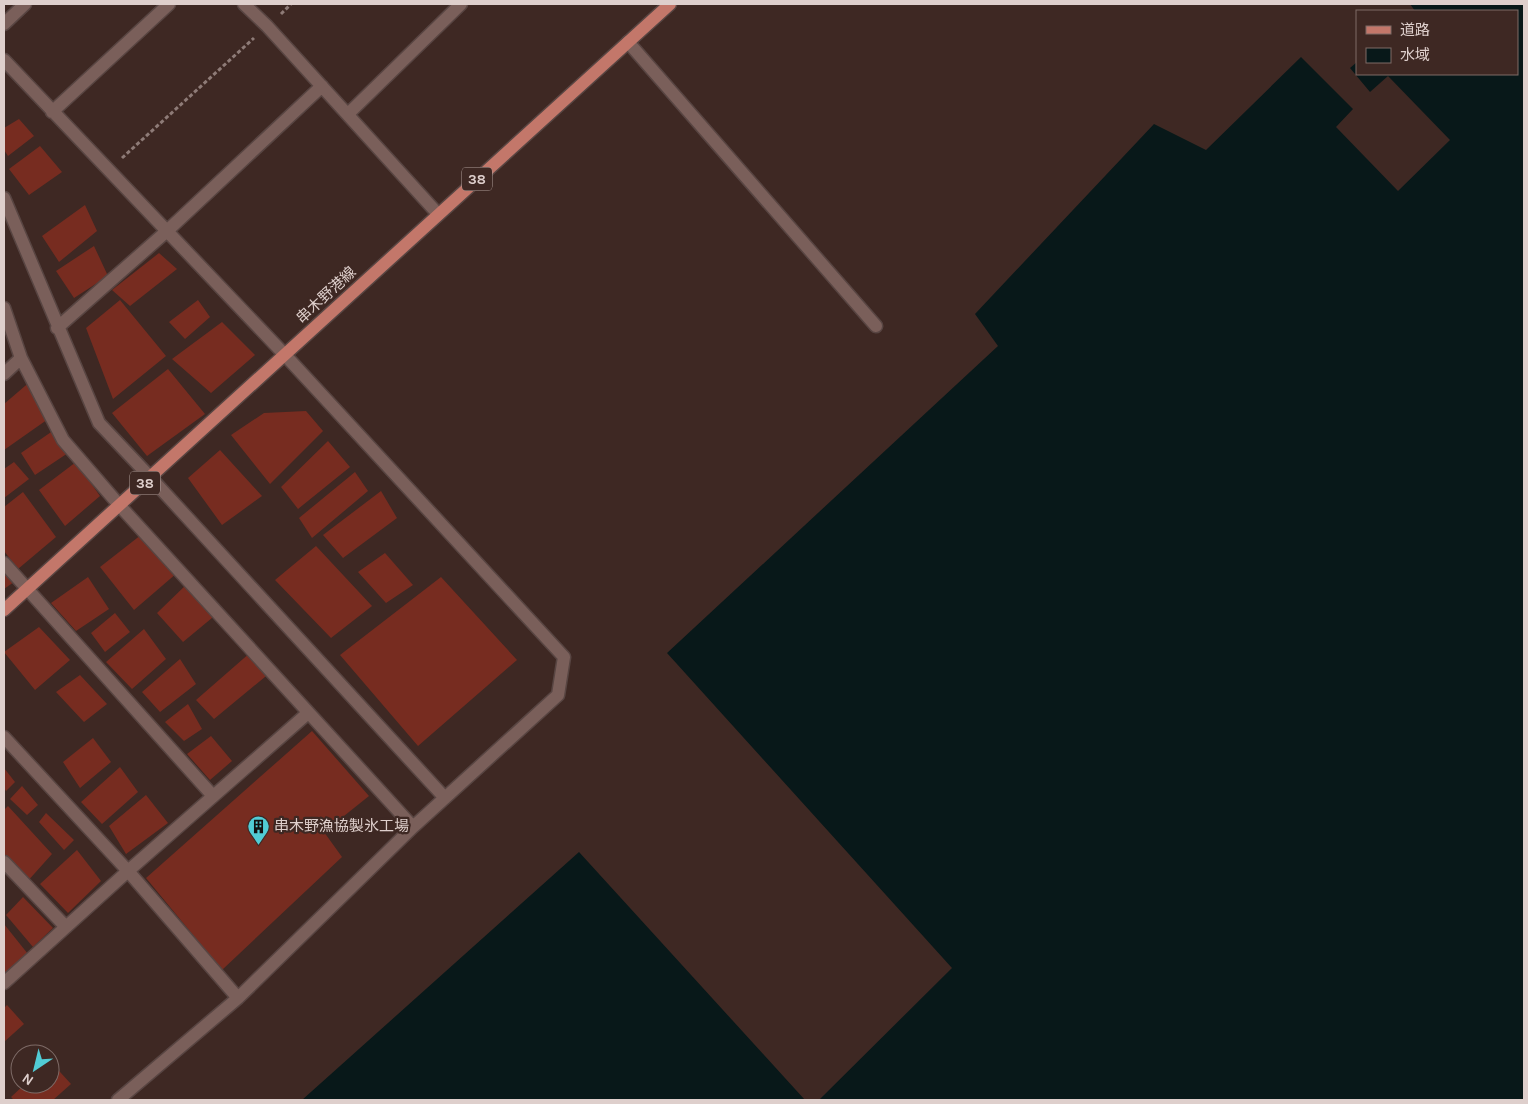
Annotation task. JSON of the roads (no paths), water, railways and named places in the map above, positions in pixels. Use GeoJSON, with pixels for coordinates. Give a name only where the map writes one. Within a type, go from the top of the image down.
{"type":"FeatureCollection","features":[{"type":"Feature","properties":{"kind":"main road","name":"串木野港線"},"geometry":{"type":"LineString","coordinates":[[4,610],[670,4]]}},
{"type":"Feature","properties":{"kind":"street"},"geometry":{"type":"LineString","coordinates":[[4,24],[25,4]]}},
{"type":"Feature","properties":{"kind":"street"},"geometry":{"type":"LineString","coordinates":[[52,112],[169,4]]}},
{"type":"Feature","properties":{"kind":"street"},"geometry":{"type":"LineString","coordinates":[[244,4],[267,26],[438,214]]}},
{"type":"Feature","properties":{"kind":"street"},"geometry":{"type":"LineString","coordinates":[[348,114],[461,4]]}},
{"type":"Feature","properties":{"kind":"street"},"geometry":{"type":"LineString","coordinates":[[628,42],[876,326]]}},
{"type":"Feature","properties":{"kind":"street"},"geometry":{"type":"LineString","coordinates":[[4,60],[285,355],[564,657],[558,695],[413,828],[238,998],[118,1100]]}},
{"type":"Feature","properties":{"kind":"street"},"geometry":{"type":"LineString","coordinates":[[57,328],[167,231],[322,86]]}},
{"type":"Feature","properties":{"kind":"street"},"geometry":{"type":"LineString","coordinates":[[4,198],[57,328],[99,423],[445,798]]}},
{"type":"Feature","properties":{"kind":"street"},"geometry":{"type":"LineString","coordinates":[[4,308],[21,358],[63,440],[120,506],[413,828]]}},
{"type":"Feature","properties":{"kind":"street"},"geometry":{"type":"LineString","coordinates":[[4,374],[21,358]]}},
{"type":"Feature","properties":{"kind":"street"},"geometry":{"type":"LineString","coordinates":[[4,563],[213,796]]}},
{"type":"Feature","properties":{"kind":"street"},"geometry":{"type":"LineString","coordinates":[[4,983],[308,713]]}},
{"type":"Feature","properties":{"kind":"street"},"geometry":{"type":"LineString","coordinates":[[4,737],[128,871],[238,998]]}},
{"type":"Feature","properties":{"kind":"street"},"geometry":{"type":"LineString","coordinates":[[4,862],[66,927]]}},
{"type":"Feature","properties":{"kind":"water"},"geometry":{"type":"Polygon","coordinates":[[[1410,4],[1524,4],[1524,1100],[819,1100],[952,968],[667,653],[998,346],[975,314],[1154,124],[1206,150],[1301,57],[1353,109],[1336,127],[1398,191],[1450,140],[1388,76],[1370,92],[1350,68],[1356,63],[1356,75],[1518,75],[1518,10],[1414,10],[1410,4]]]}},
{"type":"Feature","properties":{"kind":"water"},"geometry":{"type":"Polygon","coordinates":[[[579,852],[805,1100],[302,1100],[579,852]]]}},
{"type":"Feature","properties":{"kind":"place","name":"串木野漁協製氷工場"},"geometry":{"type":"Point","coordinates":[258,845]}}]}
